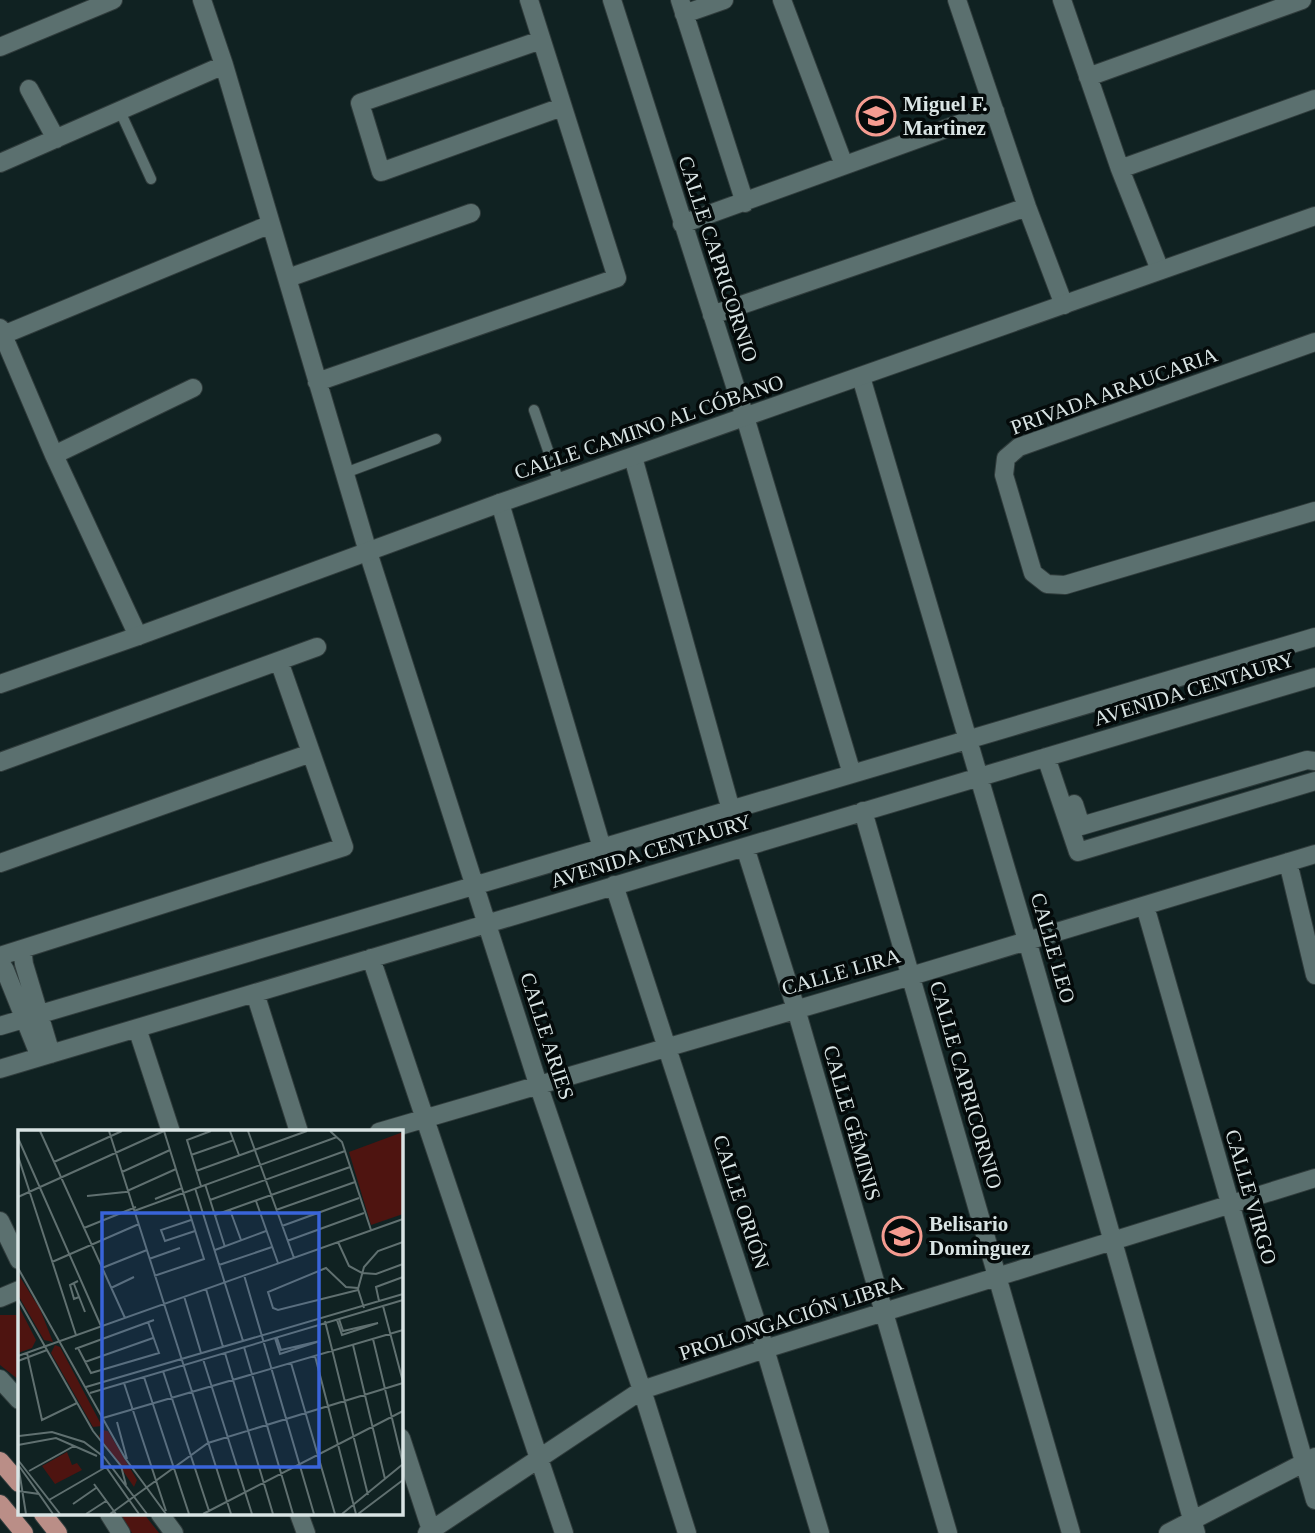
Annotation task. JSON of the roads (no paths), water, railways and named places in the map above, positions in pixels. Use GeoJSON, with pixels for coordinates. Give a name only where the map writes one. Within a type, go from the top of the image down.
{"type":"FeatureCollection","features":[{"type":"Feature","properties":{"kind":"main road"},"geometry":{"type":"LineString","coordinates":[[0,1504],[24,1533]]}},
{"type":"Feature","properties":{"kind":"main road"},"geometry":{"type":"LineString","coordinates":[[45,1516],[58,1533]]}},
{"type":"Feature","properties":{"kind":"street"},"geometry":{"type":"LineString","coordinates":[[0,47],[113,0]]}},
{"type":"Feature","properties":{"kind":"street","name":"CALLE ARIES"},"geometry":{"type":"LineString","coordinates":[[202,0],[224,65],[368,552],[539,1087],[687,1533]]}},
{"type":"Feature","properties":{"kind":"street"},"geometry":{"type":"LineString","coordinates":[[317,382],[617,278],[529,0]]}},
{"type":"Feature","properties":{"kind":"street","name":"CALLE CAPRICORNIO"},"geometry":{"type":"LineString","coordinates":[[612,0],[745,417],[852,774]]}},
{"type":"Feature","properties":{"kind":"street"},"geometry":{"type":"LineString","coordinates":[[724,0],[682,7],[744,202]]}},
{"type":"Feature","properties":{"kind":"street"},"geometry":{"type":"LineString","coordinates":[[782,0],[844,165]]}},
{"type":"Feature","properties":{"kind":"street"},"geometry":{"type":"LineString","coordinates":[[957,0],[1027,207],[1065,305]]}},
{"type":"Feature","properties":{"kind":"street"},"geometry":{"type":"LineString","coordinates":[[1062,0],[1120,169],[1160,270]]}},
{"type":"Feature","properties":{"kind":"street"},"geometry":{"type":"LineString","coordinates":[[1088,77],[1302,0]]}},
{"type":"Feature","properties":{"kind":"street"},"geometry":{"type":"LineString","coordinates":[[541,40],[360,103],[381,172],[562,107]]}},
{"type":"Feature","properties":{"kind":"street"},"geometry":{"type":"LineString","coordinates":[[0,163],[224,65]]}},
{"type":"Feature","properties":{"kind":"street"},"geometry":{"type":"LineString","coordinates":[[29,89],[55,139]]}},
{"type":"Feature","properties":{"kind":"street"},"geometry":{"type":"LineString","coordinates":[[1120,169],[1315,99]]}},
{"type":"Feature","properties":{"kind":"street"},"geometry":{"type":"LineString","coordinates":[[682,224],[995,111]]}},
{"type":"Feature","properties":{"kind":"street"},"geometry":{"type":"LineString","coordinates":[[712,315],[1027,207]]}},
{"type":"Feature","properties":{"kind":"street"},"geometry":{"type":"LineString","coordinates":[[288,278],[471,213]]}},
{"type":"Feature","properties":{"kind":"street","name":"CALLE CAMINO AL CÓBANO"},"geometry":{"type":"LineString","coordinates":[[0,684],[559,482],[1315,216]]}},
{"type":"Feature","properties":{"kind":"street"},"geometry":{"type":"LineString","coordinates":[[138,636],[54,456],[2,332],[271,224]]}},
{"type":"Feature","properties":{"kind":"street","name":"PRIVADA ARAUCARIA"},"geometry":{"type":"LineString","coordinates":[[1315,342],[1019,447],[1006,458],[1004,475],[1033,573],[1047,584],[1065,585],[1315,511]]}},
{"type":"Feature","properties":{"kind":"street","name":"CALLE LEO"},"geometry":{"type":"LineString","coordinates":[[861,377],[1027,940],[1194,1526]]}},
{"type":"Feature","properties":{"kind":"street"},"geometry":{"type":"LineString","coordinates":[[54,456],[193,388]]}},
{"type":"Feature","properties":{"kind":"street"},"geometry":{"type":"LineString","coordinates":[[633,457],[731,810]]}},
{"type":"Feature","properties":{"kind":"street"},"geometry":{"type":"LineString","coordinates":[[500,503],[602,848]]}},
{"type":"Feature","properties":{"kind":"street","name":"AVENIDA CENTAURY"},"geometry":{"type":"LineString","coordinates":[[0,1026],[1315,637]]}},
{"type":"Feature","properties":{"kind":"street"},"geometry":{"type":"LineString","coordinates":[[0,762],[317,647]]}},
{"type":"Feature","properties":{"kind":"street"},"geometry":{"type":"LineString","coordinates":[[0,956],[344,846],[279,662]]}},
{"type":"Feature","properties":{"kind":"street","name":"AVENIDA CENTAURY"},"geometry":{"type":"LineString","coordinates":[[0,1069],[1315,677]]}},
{"type":"Feature","properties":{"kind":"street"},"geometry":{"type":"LineString","coordinates":[[0,863],[311,753]]}},
{"type":"Feature","properties":{"kind":"street"},"geometry":{"type":"LineString","coordinates":[[1052,755],[1081,826],[1307,760],[1315,761]]}},
{"type":"Feature","properties":{"kind":"street"},"geometry":{"type":"LineString","coordinates":[[1052,755],[1078,852],[1315,781]]}},
{"type":"Feature","properties":{"kind":"street","name":"CALLE CAPRICORNIO"},"geometry":{"type":"LineString","coordinates":[[863,811],[1071,1533]]}},
{"type":"Feature","properties":{"kind":"street","name":"CALLE GÉMINIS"},"geometry":{"type":"LineString","coordinates":[[744,847],[796,1009],[948,1533]]}},
{"type":"Feature","properties":{"kind":"street","name":"CALLE LIRA"},"geometry":{"type":"LineString","coordinates":[[386,1130],[539,1087],[1315,854]]}},
{"type":"Feature","properties":{"kind":"street"},"geometry":{"type":"LineString","coordinates":[[1288,862],[1315,975]]}},
{"type":"Feature","properties":{"kind":"street","name":"CALLE ORIÓN"},"geometry":{"type":"LineString","coordinates":[[614,886],[765,1349],[820,1533]]}},
{"type":"Feature","properties":{"kind":"street","name":"CALLE VIRGO"},"geometry":{"type":"LineString","coordinates":[[1145,906],[1230,1204],[1309,1460],[1315,1500]]}},
{"type":"Feature","properties":{"kind":"street"},"geometry":{"type":"LineString","coordinates":[[25,949],[23,956],[32,1016]]}},
{"type":"Feature","properties":{"kind":"street"},"geometry":{"type":"LineString","coordinates":[[371,958],[564,1533]]}},
{"type":"Feature","properties":{"kind":"street"},"geometry":{"type":"LineString","coordinates":[[0,962],[32,1016],[46,1055]]}},
{"type":"Feature","properties":{"kind":"street"},"geometry":{"type":"LineString","coordinates":[[255,993],[298,1130]]}},
{"type":"Feature","properties":{"kind":"street"},"geometry":{"type":"LineString","coordinates":[[137,1028],[170,1130]]}},
{"type":"Feature","properties":{"kind":"street","name":"PROLONGACIÓN LIBRA"},"geometry":{"type":"LineString","coordinates":[[430,1532],[642,1391],[765,1349],[1315,1178]]}},
{"type":"Feature","properties":{"kind":"street"},"geometry":{"type":"LineString","coordinates":[[0,1222],[15,1240]]}},
{"type":"Feature","properties":{"kind":"street"},"geometry":{"type":"LineString","coordinates":[[0,1298],[18,1290]]}},
{"type":"Feature","properties":{"kind":"street"},"geometry":{"type":"LineString","coordinates":[[0,1379],[18,1398]]}},
{"type":"Feature","properties":{"kind":"street"},"geometry":{"type":"LineString","coordinates":[[402,1441],[430,1532]]}},
{"type":"Feature","properties":{"kind":"street"},"geometry":{"type":"LineString","coordinates":[[1168,1533],[1194,1526],[1309,1460]]}},
{"type":"Feature","properties":{"kind":"street"},"geometry":{"type":"LineString","coordinates":[[110,1516],[121,1533]]}},
{"type":"Feature","properties":{"kind":"street"},"geometry":{"type":"LineString","coordinates":[[161,1516],[174,1533]]}},
{"type":"Feature","properties":{"kind":"street"},"geometry":{"type":"LineString","coordinates":[[300,1516],[306,1533]]}},
{"type":"Feature","properties":{"kind":"lane"},"geometry":{"type":"LineString","coordinates":[[119,110],[150,179]]}},
{"type":"Feature","properties":{"kind":"lane"},"geometry":{"type":"LineString","coordinates":[[534,410],[559,482]]}},
{"type":"Feature","properties":{"kind":"lane"},"geometry":{"type":"LineString","coordinates":[[345,474],[436,439]]}},
{"type":"Feature","properties":{"kind":"place","name":"Miguel F. Martinez"},"geometry":{"type":"Point","coordinates":[876,116]}},
{"type":"Feature","properties":{"kind":"place","name":"Belisario Dominguez"},"geometry":{"type":"Point","coordinates":[902,1236]}}]}
